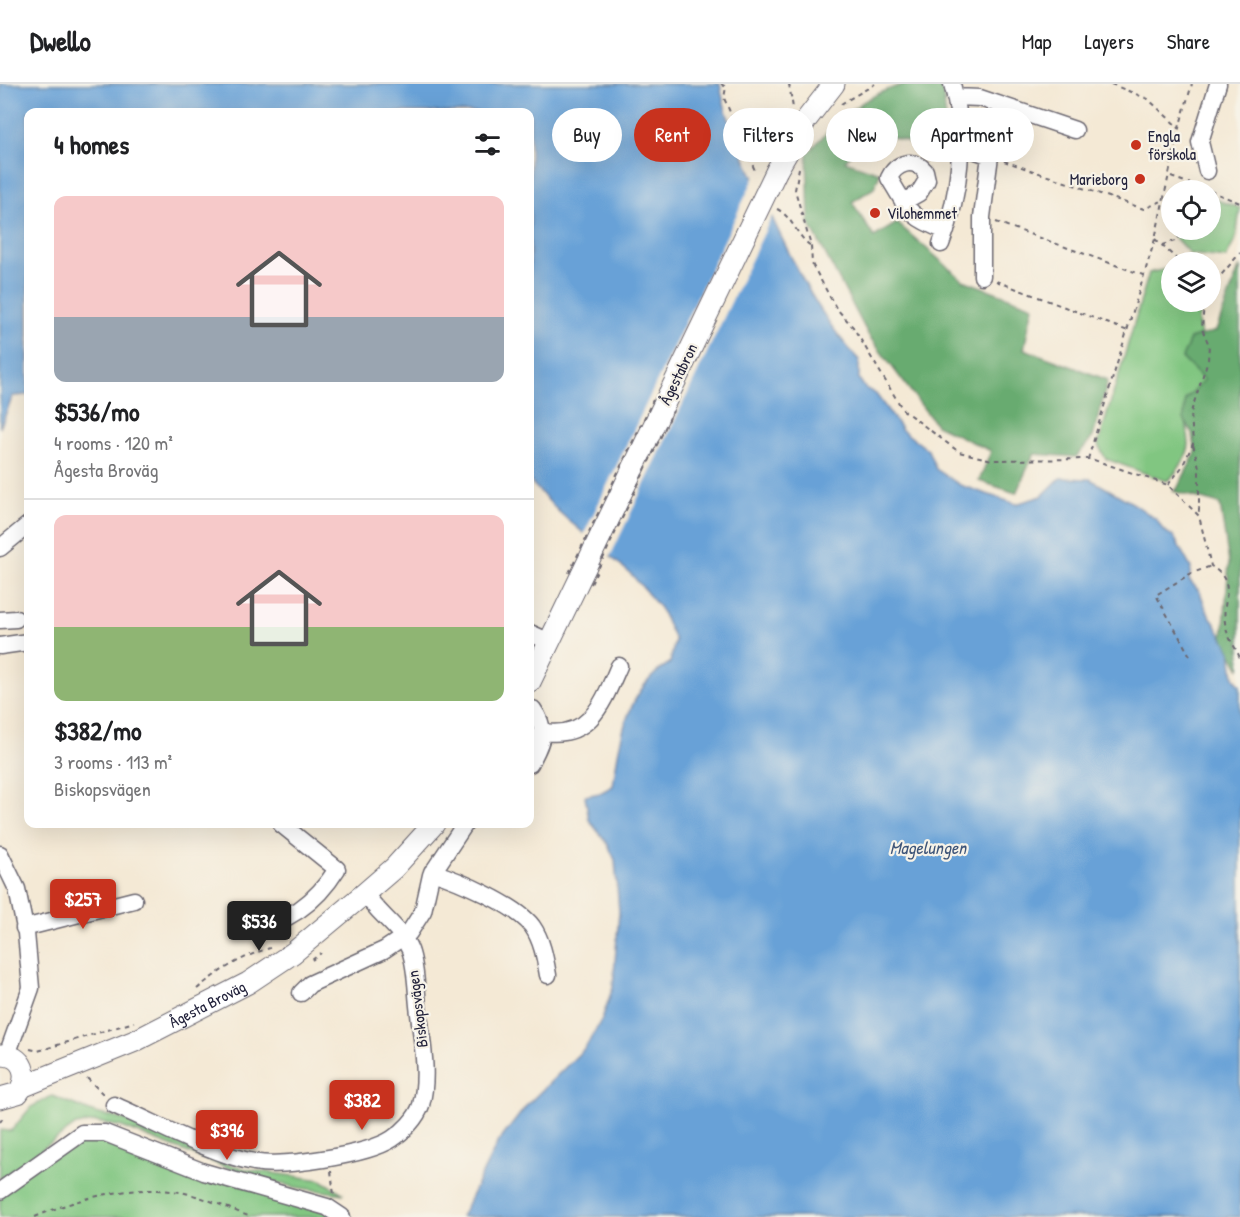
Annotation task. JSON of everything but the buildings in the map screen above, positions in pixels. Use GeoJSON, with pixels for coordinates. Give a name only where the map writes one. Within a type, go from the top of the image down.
{"type":"FeatureCollection","features":[{"type":"Feature","properties":{"kind":"main road","name":"Ågestabron"},"geometry":{"type":"LineString","coordinates":[[550,642],[777,170],[806,120],[834,84]]}},
{"type":"Feature","properties":{"kind":"main road"},"geometry":{"type":"LineString","coordinates":[[534,674],[550,642]]}},
{"type":"Feature","properties":{"kind":"main road","name":"Ågesta Broväg"},"geometry":{"type":"LineString","coordinates":[[9,1098],[135,1041],[248,983],[293,953],[365,893],[394,868],[430,828]]}},
{"type":"Feature","properties":{"kind":"main road"},"geometry":{"type":"LineString","coordinates":[[9,1054],[24,1068],[9,1098]]}},
{"type":"Feature","properties":{"kind":"main road","name":"Ågesta Broväg"},"geometry":{"type":"LineString","coordinates":[[9,1054],[77,1068]]}},
{"type":"Feature","properties":{"kind":"street"},"geometry":{"type":"LineString","coordinates":[[1207,171],[1200,142],[1218,84]]}},
{"type":"Feature","properties":{"kind":"street"},"geometry":{"type":"LineString","coordinates":[[956,108],[954,90],[1075,130]]}},
{"type":"Feature","properties":{"kind":"street"},"geometry":{"type":"LineString","coordinates":[[903,202],[912,216],[944,237],[954,212],[958,162]]}},
{"type":"Feature","properties":{"kind":"street"},"geometry":{"type":"LineString","coordinates":[[982,276],[982,217],[989,162]]}},
{"type":"Feature","properties":{"kind":"street"},"geometry":{"type":"LineString","coordinates":[[0,548],[24,528]]}},
{"type":"Feature","properties":{"kind":"street"},"geometry":{"type":"LineString","coordinates":[[534,635],[550,642]]}},
{"type":"Feature","properties":{"kind":"street"},"geometry":{"type":"LineString","coordinates":[[0,642],[24,642]]}},
{"type":"Feature","properties":{"kind":"street"},"geometry":{"type":"LineString","coordinates":[[544,732],[560,734],[591,721],[619,666]]}},
{"type":"Feature","properties":{"kind":"street"},"geometry":{"type":"LineString","coordinates":[[534,710],[541,721],[544,732],[534,755]]}},
{"type":"Feature","properties":{"kind":"street"},"geometry":{"type":"LineString","coordinates":[[247,930],[272,926],[289,917],[326,887],[337,869],[286,828]]}},
{"type":"Feature","properties":{"kind":"street"},"geometry":{"type":"LineString","coordinates":[[301,993],[310,984],[384,950],[403,938],[416,925],[423,911],[432,872],[462,828]]}},
{"type":"Feature","properties":{"kind":"street"},"geometry":{"type":"LineString","coordinates":[[0,854],[17,889],[31,988],[9,1054]]}},
{"type":"Feature","properties":{"kind":"street"},"geometry":{"type":"LineString","coordinates":[[432,872],[458,880],[524,917],[533,928],[543,949],[548,975]]}},
{"type":"Feature","properties":{"kind":"street","name":"Biskopsvägen"},"geometry":{"type":"LineString","coordinates":[[114,1105],[208,1146],[252,1162],[271,1164],[330,1159],[391,1140],[410,1123],[421,1106],[424,1072],[422,1038],[410,952],[403,938],[371,903],[365,893]]}},
{"type":"Feature","properties":{"kind":"street"},"geometry":{"type":"LineString","coordinates":[[24,928],[134,900]]}},
{"type":"Feature","properties":{"kind":"street"},"geometry":{"type":"LineString","coordinates":[[0,1191],[82,1133],[105,1132],[204,1172],[327,1207],[339,1215]]}},
{"type":"Feature","properties":{"kind":"path"},"geometry":{"type":"LineString","coordinates":[[722,84],[726,87],[724,98],[754,168]]}},
{"type":"Feature","properties":{"kind":"path"},"geometry":{"type":"LineString","coordinates":[[840,105],[875,84]]}},
{"type":"Feature","properties":{"kind":"path"},"geometry":{"type":"LineString","coordinates":[[1111,84],[1148,99],[1179,129]]}},
{"type":"Feature","properties":{"kind":"path"},"geometry":{"type":"LineString","coordinates":[[1170,180],[1179,129],[1192,84]]}},
{"type":"Feature","properties":{"kind":"path"},"geometry":{"type":"LineString","coordinates":[[800,162],[795,190],[811,246],[812,264],[836,308],[853,327],[903,410],[959,452],[992,460],[1088,459],[1168,485],[1199,516]]}},
{"type":"Feature","properties":{"kind":"path"},"geometry":{"type":"LineString","coordinates":[[1007,162],[1144,209],[1161,201]]}},
{"type":"Feature","properties":{"kind":"path"},"geometry":{"type":"LineString","coordinates":[[1171,177],[1179,180]]}},
{"type":"Feature","properties":{"kind":"path"},"geometry":{"type":"LineString","coordinates":[[1221,195],[1240,202]]}},
{"type":"Feature","properties":{"kind":"path"},"geometry":{"type":"LineString","coordinates":[[777,210],[784,213],[804,241],[811,246]]}},
{"type":"Feature","properties":{"kind":"path"},"geometry":{"type":"LineString","coordinates":[[1088,459],[1129,331],[1161,213]]}},
{"type":"Feature","properties":{"kind":"path"},"geometry":{"type":"LineString","coordinates":[[982,217],[1145,275]]}},
{"type":"Feature","properties":{"kind":"path"},"geometry":{"type":"LineString","coordinates":[[1155,239],[1169,252]]}},
{"type":"Feature","properties":{"kind":"path"},"geometry":{"type":"LineString","coordinates":[[1162,246],[1176,240]]}},
{"type":"Feature","properties":{"kind":"path"},"geometry":{"type":"LineString","coordinates":[[1221,275],[1240,253]]}},
{"type":"Feature","properties":{"kind":"path"},"geometry":{"type":"LineString","coordinates":[[982,276],[1129,331]]}},
{"type":"Feature","properties":{"kind":"path"},"geometry":{"type":"LineString","coordinates":[[1203,312],[1202,329],[1209,345],[1208,360],[1191,412],[1193,444],[1199,466],[1199,516],[1211,566],[1225,574],[1229,582],[1226,628],[1240,658]]}},
{"type":"Feature","properties":{"kind":"path"},"geometry":{"type":"LineString","coordinates":[[1168,485],[1182,467],[1193,444]]}},
{"type":"Feature","properties":{"kind":"path"},"geometry":{"type":"LineString","coordinates":[[1190,656],[1156,595],[1190,574],[1211,566]]}},
{"type":"Feature","properties":{"kind":"path"},"geometry":{"type":"LineString","coordinates":[[192,993],[211,977],[255,952],[274,946]]}},
{"type":"Feature","properties":{"kind":"path"},"geometry":{"type":"LineString","coordinates":[[9,1054],[38,1050],[137,1021]]}},
{"type":"Feature","properties":{"kind":"path"},"geometry":{"type":"LineString","coordinates":[[77,1068],[114,1105]]}},
{"type":"Feature","properties":{"kind":"path"},"geometry":{"type":"LineString","coordinates":[[330,1159],[339,1215]]}},
{"type":"Feature","properties":{"kind":"path"},"geometry":{"type":"LineString","coordinates":[[35,1217],[64,1204],[126,1189],[182,1192],[251,1217]]}},
{"type":"Feature","properties":{"kind":"green space"},"geometry":{"type":"Polygon","coordinates":[[[906,84],[942,84],[945,108],[910,108],[910,145],[898,139],[898,108],[854,108],[890,89],[906,84]]]}},
{"type":"Feature","properties":{"kind":"green space"},"geometry":{"type":"Polygon","coordinates":[[[826,133],[826,162],[848,162],[880,173],[874,188],[852,202],[874,237],[897,223],[963,280],[1033,306],[1024,349],[1108,380],[1093,437],[1076,457],[1034,454],[1016,493],[979,481],[991,451],[936,425],[869,336],[809,223],[807,162],[814,162],[814,146],[826,133]]]}},
{"type":"Feature","properties":{"kind":"green space"},"geometry":{"type":"Polygon","coordinates":[[[1221,201],[1240,208],[1236,238],[1226,258],[1221,257],[1221,252],[1188,252],[1177,240],[1221,240],[1221,201]]]}},
{"type":"Feature","properties":{"kind":"green space"},"geometry":{"type":"Polygon","coordinates":[[[1240,266],[1240,669],[1223,638],[1229,563],[1220,504],[1173,491],[1177,489],[1196,452],[1192,433],[1184,419],[1185,400],[1204,380],[1182,358],[1190,339],[1216,331],[1240,266]]]}},
{"type":"Feature","properties":{"kind":"green space"},"geometry":{"type":"Polygon","coordinates":[[[1161,270],[1161,312],[1200,312],[1198,322],[1201,336],[1190,339],[1205,380],[1185,400],[1189,444],[1184,459],[1170,479],[1166,481],[1106,459],[1098,445],[1149,273],[1161,270]]]}},
{"type":"Feature","properties":{"kind":"green space"},"geometry":{"type":"Polygon","coordinates":[[[52,1096],[95,1113],[131,1121],[211,1159],[246,1169],[321,1180],[344,1194],[294,1187],[238,1172],[122,1127],[96,1122],[76,1125],[0,1179],[0,1130],[11,1131],[31,1107],[52,1096]]]}},
{"type":"Feature","properties":{"kind":"green space"},"geometry":{"type":"Polygon","coordinates":[[[82,1133],[342,1217],[0,1217],[0,1191],[82,1133]]]}},
{"type":"Feature","properties":{"kind":"water","name":"Magelungen"},"geometry":{"type":"Polygon","coordinates":[[[0,84],[720,84],[725,108],[723,108],[723,162],[747,162],[802,278],[828,320],[859,360],[859,379],[865,388],[876,394],[902,430],[928,450],[936,469],[960,485],[1016,504],[1042,496],[1060,478],[1090,479],[1134,504],[1157,520],[1163,530],[1174,537],[1191,568],[1189,580],[1200,592],[1206,609],[1231,651],[1234,677],[1240,686],[1240,1217],[461,1217],[497,1144],[527,1105],[585,1048],[602,1019],[613,987],[619,912],[615,860],[607,843],[589,820],[585,796],[600,793],[613,786],[618,751],[628,717],[644,686],[655,673],[670,663],[675,640],[660,608],[632,575],[558,511],[534,485],[534,108],[24,108],[24,395],[13,396],[0,428],[0,84]]]}},
{"type":"Feature","properties":{"kind":"pier"},"geometry":{"type":"Polygon","coordinates":[[[756,174],[774,212],[609,559],[583,536],[756,174]]]}},
{"type":"Feature","properties":{"kind":"place","name":"Engla förskola"},"geometry":{"type":"Point","coordinates":[1136,145]}},
{"type":"Feature","properties":{"kind":"place","name":"Marieborg"},"geometry":{"type":"Point","coordinates":[1140,179]}},
{"type":"Feature","properties":{"kind":"place","name":"Vilohemmet"},"geometry":{"type":"Point","coordinates":[875,213]}}]}
